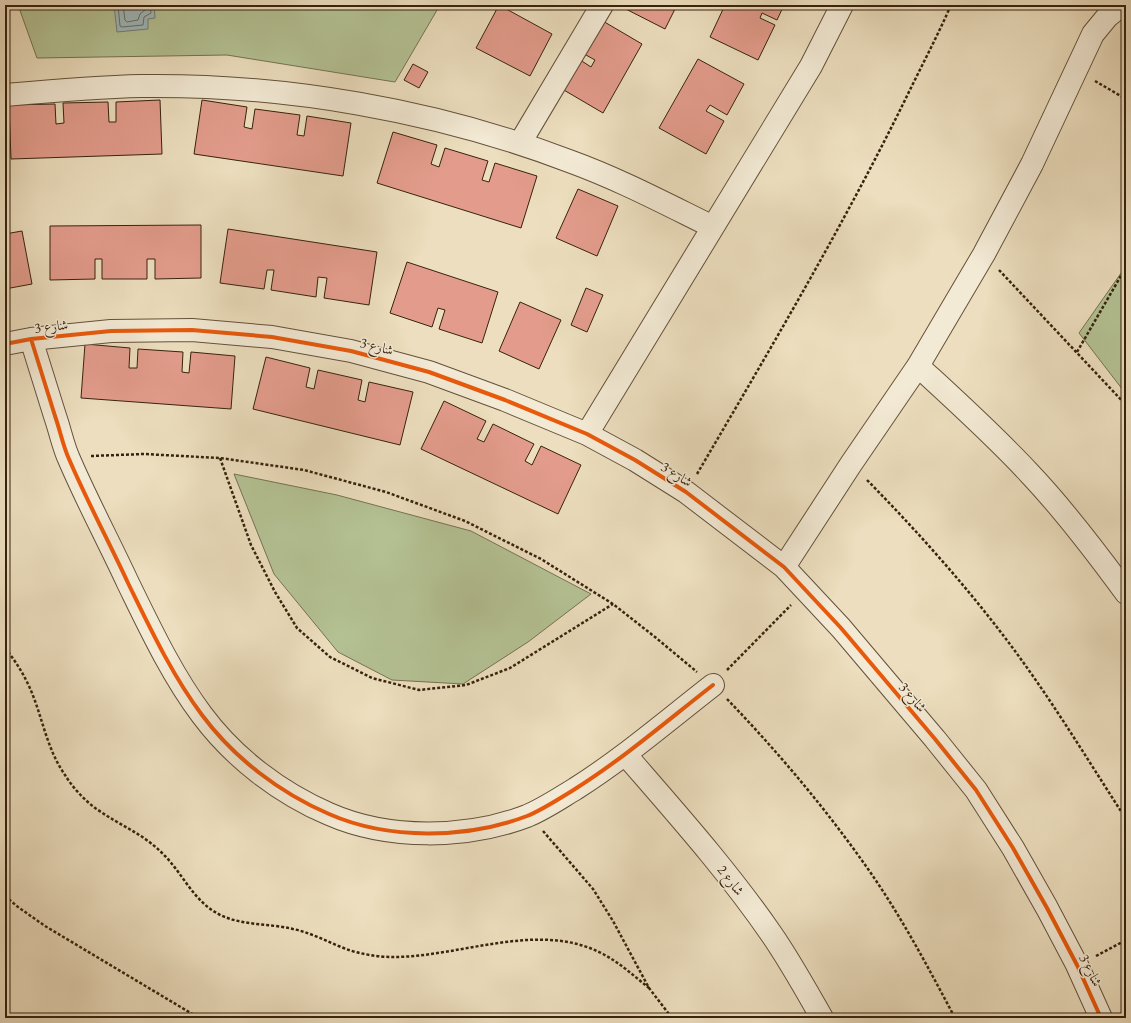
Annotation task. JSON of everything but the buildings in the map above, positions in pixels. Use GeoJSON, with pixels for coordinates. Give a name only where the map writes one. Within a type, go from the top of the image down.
{"type":"FeatureCollection","features":[{"type":"Feature","properties":{"kind":"street"},"geometry":{"type":"LineString","coordinates":[[520,144],[602,5]]}},
{"type":"Feature","properties":{"kind":"street"},"geometry":{"type":"LineString","coordinates":[[587,434],[811,66],[842,5]]}},
{"type":"Feature","properties":{"kind":"street"},"geometry":{"type":"LineString","coordinates":[[784,567],[851,464],[918,366],[984,254],[1032,164],[1093,34],[1107,17],[1122,5]]}},
{"type":"Feature","properties":{"kind":"street"},"geometry":{"type":"LineString","coordinates":[[5,95],[64,89],[141,86],[218,88],[295,95],[370,106],[446,122],[520,144],[570,161],[623,184],[713,227]]}},
{"type":"Feature","properties":{"kind":"street","name":"شارع 3"},"geometry":{"type":"LineString","coordinates":[[5,344],[31,339],[111,331],[192,330],[272,337],[351,351],[429,372],[505,400],[587,434],[635,460],[686,492],[784,567],[841,628],[935,739],[976,790],[1013,848],[1077,965],[1102,1018]]}},
{"type":"Feature","properties":{"kind":"street"},"geometry":{"type":"LineString","coordinates":[[31,339],[68,457],[156,639],[178,677],[203,715],[231,747],[259,772],[293,796],[330,815],[362,825],[395,831],[430,833],[463,832],[496,826],[529,815],[594,777],[713,685]]}},
{"type":"Feature","properties":{"kind":"street"},"geometry":{"type":"LineString","coordinates":[[918,366],[1031,474],[1069,519],[1126,593]]}},
{"type":"Feature","properties":{"kind":"street","name":"شارع 2"},"geometry":{"type":"LineString","coordinates":[[625,754],[693,832],[736,886],[772,936],[822,1018]]}},
{"type":"Feature","properties":{"kind":"path"},"geometry":{"type":"LineString","coordinates":[[686,492],[852,205],[951,5]]}},
{"type":"Feature","properties":{"kind":"path"},"geometry":{"type":"LineString","coordinates":[[1076,72],[1112,90],[1126,99]]}},
{"type":"Feature","properties":{"kind":"path"},"geometry":{"type":"LineString","coordinates":[[984,254],[1126,405]]}},
{"type":"Feature","properties":{"kind":"path"},"geometry":{"type":"LineString","coordinates":[[1077,352],[1126,267]]}},
{"type":"Feature","properties":{"kind":"path"},"geometry":{"type":"LineString","coordinates":[[68,457],[144,454],[220,458],[312,472],[386,492],[458,518],[541,559],[613,604],[713,685],[759,732],[816,799],[868,870],[915,944],[955,1018]]}},
{"type":"Feature","properties":{"kind":"path"},"geometry":{"type":"LineString","coordinates":[[220,458],[251,545],[275,592],[297,628],[330,657],[372,678],[418,690],[466,685],[510,668],[613,604]]}},
{"type":"Feature","properties":{"kind":"path"},"geometry":{"type":"LineString","coordinates":[[851,464],[908,522],[944,563],[1012,647],[1044,691],[1126,819]]}},
{"type":"Feature","properties":{"kind":"path"},"geometry":{"type":"LineString","coordinates":[[713,685],[806,590]]}},
{"type":"Feature","properties":{"kind":"path"},"geometry":{"type":"LineString","coordinates":[[5,648],[20,669],[28,684],[35,700],[53,754],[65,776],[76,790],[98,810],[135,831],[163,854],[204,904],[227,919],[295,929],[313,934],[346,949],[376,956],[408,956],[519,940],[548,939],[576,944],[603,954],[627,969],[648,988],[672,1018]]}},
{"type":"Feature","properties":{"kind":"path"},"geometry":{"type":"LineString","coordinates":[[529,815],[593,889],[613,921],[648,988]]}},
{"type":"Feature","properties":{"kind":"path"},"geometry":{"type":"LineString","coordinates":[[5,896],[18,907],[46,926],[200,1018]]}},
{"type":"Feature","properties":{"kind":"path"},"geometry":{"type":"LineString","coordinates":[[1077,965],[1126,940]]}},
{"type":"Feature","properties":{"kind":"green space"},"geometry":{"type":"Polygon","coordinates":[[[18,5],[440,5],[395,82],[227,55],[37,58],[18,5]]]}},
{"type":"Feature","properties":{"kind":"green space"},"geometry":{"type":"Polygon","coordinates":[[[1126,266],[1126,394],[1079,333],[1126,266]]]}},
{"type":"Feature","properties":{"kind":"green space"},"geometry":{"type":"Polygon","coordinates":[[[234,474],[337,495],[471,531],[591,594],[528,642],[463,684],[392,680],[338,652],[274,574],[234,474]]]}},
{"type":"Feature","properties":{"kind":"water"},"geometry":{"type":"Polygon","coordinates":[[[114,5],[154,5],[155,18],[148,19],[148,29],[117,32],[114,5]]]}},
{"type":"Feature","properties":{"kind":"cycle path"},"geometry":{"type":"LineString","coordinates":[[5,344],[31,339],[111,331],[192,330],[272,337],[351,351],[429,372],[505,400],[587,434],[635,460],[686,492],[784,567],[841,628],[935,739],[976,790],[1013,848],[1077,965],[1101,1018]]}},
{"type":"Feature","properties":{"kind":"cycle path"},"geometry":{"type":"LineString","coordinates":[[31,339],[69,459],[162,651],[191,700],[228,746],[259,773],[293,796],[329,814],[376,829],[402,832],[454,832],[504,824],[540,810],[575,789],[628,752],[713,685]]}}]}
